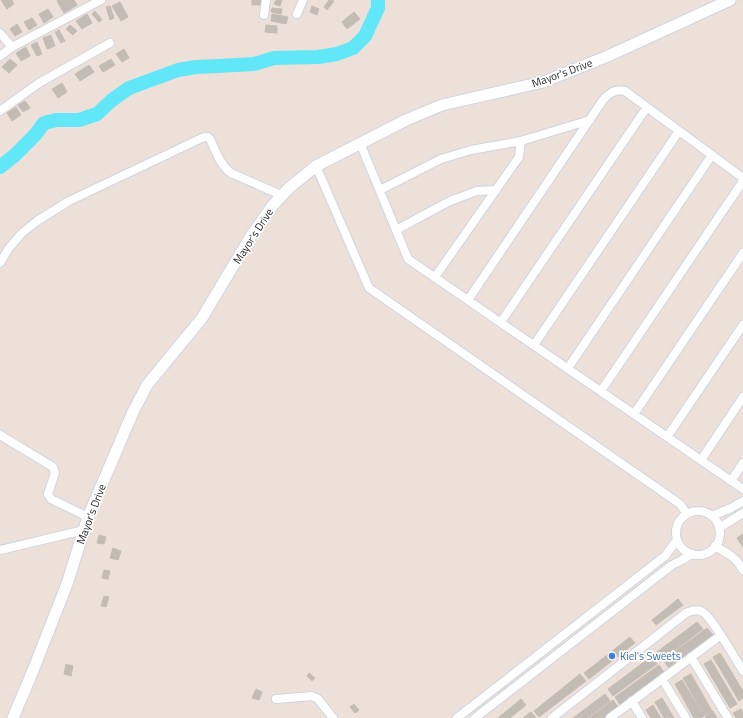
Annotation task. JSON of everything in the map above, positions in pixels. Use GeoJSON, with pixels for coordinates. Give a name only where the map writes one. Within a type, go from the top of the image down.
{"type":"FeatureCollection","features":[{"type":"Feature","properties":{"kind":"street"},"geometry":{"type":"LineString","coordinates":[[0,56],[12,47],[101,0]]}},
{"type":"Feature","properties":{"kind":"street"},"geometry":{"type":"LineString","coordinates":[[264,15],[266,0]]}},
{"type":"Feature","properties":{"kind":"street"},"geometry":{"type":"LineString","coordinates":[[297,14],[304,0]]}},
{"type":"Feature","properties":{"kind":"street","name":"Mayor's Drive"},"geometry":{"type":"LineString","coordinates":[[14,718],[61,598],[88,517],[133,412],[147,384],[202,318],[251,236],[281,196],[316,166],[406,120],[442,105],[543,82],[608,56],[730,0]]}},
{"type":"Feature","properties":{"kind":"street"},"geometry":{"type":"LineString","coordinates":[[0,33],[12,47]]}},
{"type":"Feature","properties":{"kind":"street"},"geometry":{"type":"LineString","coordinates":[[0,111],[39,82],[110,43]]}},
{"type":"Feature","properties":{"kind":"street"},"geometry":{"type":"LineString","coordinates":[[468,300],[603,100],[608,94],[615,91],[625,91],[712,155],[743,180],[601,391]]}},
{"type":"Feature","properties":{"kind":"street"},"geometry":{"type":"LineString","coordinates":[[501,322],[647,107]]}},
{"type":"Feature","properties":{"kind":"street"},"geometry":{"type":"LineString","coordinates":[[380,190],[441,159],[471,150],[521,141],[590,120]]}},
{"type":"Feature","properties":{"kind":"street"},"geometry":{"type":"LineString","coordinates":[[534,345],[679,131]]}},
{"type":"Feature","properties":{"kind":"street"},"geometry":{"type":"LineString","coordinates":[[0,263],[9,248],[22,233],[69,201],[204,137],[208,137],[210,139],[223,165],[230,173],[281,196]]}},
{"type":"Feature","properties":{"kind":"street"},"geometry":{"type":"LineString","coordinates":[[435,277],[519,157],[521,141]]}},
{"type":"Feature","properties":{"kind":"street"},"geometry":{"type":"LineString","coordinates":[[360,143],[408,259],[743,489]]}},
{"type":"Feature","properties":{"kind":"street"},"geometry":{"type":"LineString","coordinates":[[568,368],[712,155]]}},
{"type":"Feature","properties":{"kind":"street"},"geometry":{"type":"LineString","coordinates":[[316,166],[369,288],[680,504],[687,514]]}},
{"type":"Feature","properties":{"kind":"street"},"geometry":{"type":"LineString","coordinates":[[396,230],[450,201],[477,191],[496,190]]}},
{"type":"Feature","properties":{"kind":"street"},"geometry":{"type":"LineString","coordinates":[[634,414],[743,253]]}},
{"type":"Feature","properties":{"kind":"street"},"geometry":{"type":"LineString","coordinates":[[667,437],[743,325]]}},
{"type":"Feature","properties":{"kind":"street"},"geometry":{"type":"LineString","coordinates":[[700,460],[743,397]]}},
{"type":"Feature","properties":{"kind":"street"},"geometry":{"type":"LineString","coordinates":[[0,435],[53,467],[55,473],[48,494],[50,499],[88,517]]}},
{"type":"Feature","properties":{"kind":"street"},"geometry":{"type":"LineString","coordinates":[[731,481],[743,463]]}},
{"type":"Feature","properties":{"kind":"street"},"geometry":{"type":"LineString","coordinates":[[712,516],[743,501]]}},
{"type":"Feature","properties":{"kind":"street"},"geometry":{"type":"LineString","coordinates":[[699,511],[706,512],[712,516],[717,521],[720,534],[718,541],[710,551],[705,554],[698,555],[692,554],[680,547],[676,533],[680,520],[687,514],[699,511]]}},
{"type":"Feature","properties":{"kind":"street"},"geometry":{"type":"LineString","coordinates":[[719,528],[743,513]]}},
{"type":"Feature","properties":{"kind":"street"},"geometry":{"type":"LineString","coordinates":[[0,550],[84,530]]}},
{"type":"Feature","properties":{"kind":"street"},"geometry":{"type":"LineString","coordinates":[[457,718],[664,556],[677,540]]}},
{"type":"Feature","properties":{"kind":"street"},"geometry":{"type":"LineString","coordinates":[[715,546],[733,556],[743,570]]}},
{"type":"Feature","properties":{"kind":"street"},"geometry":{"type":"LineString","coordinates":[[475,718],[672,565],[692,554]]}},
{"type":"Feature","properties":{"kind":"street"},"geometry":{"type":"LineString","coordinates":[[552,718],[690,611],[696,610],[705,614],[721,635],[743,671]]}},
{"type":"Feature","properties":{"kind":"street"},"geometry":{"type":"LineString","coordinates":[[610,718],[721,635]]}},
{"type":"Feature","properties":{"kind":"street"},"geometry":{"type":"LineString","coordinates":[[691,657],[728,718]]}},
{"type":"Feature","properties":{"kind":"street"},"geometry":{"type":"LineString","coordinates":[[662,679],[686,718]]}},
{"type":"Feature","properties":{"kind":"street"},"geometry":{"type":"LineString","coordinates":[[276,698],[312,696],[318,699],[333,718]]}},
{"type":"Feature","properties":{"kind":"street"},"geometry":{"type":"LineString","coordinates":[[632,701],[642,718]]}},
{"type":"Feature","properties":{"kind":"building"},"geometry":{"type":"Polygon","coordinates":[[[1,0],[12,0],[14,4],[7,9],[1,0]]]}},
{"type":"Feature","properties":{"kind":"building"},"geometry":{"type":"Polygon","coordinates":[[[74,0],[77,5],[64,13],[57,1],[74,0]]]}},
{"type":"Feature","properties":{"kind":"building"},"geometry":{"type":"Polygon","coordinates":[[[252,0],[263,0],[263,5],[252,5],[252,0]]]}},
{"type":"Feature","properties":{"kind":"building"},"geometry":{"type":"Polygon","coordinates":[[[276,0],[282,0],[280,6],[274,4],[276,0]]]}},
{"type":"Feature","properties":{"kind":"building"},"geometry":{"type":"Polygon","coordinates":[[[329,0],[334,1],[327,10],[324,7],[329,0]]]}},
{"type":"Feature","properties":{"kind":"building"},"geometry":{"type":"Polygon","coordinates":[[[120,2],[128,17],[121,21],[112,6],[120,2]]]}},
{"type":"Feature","properties":{"kind":"building"},"geometry":{"type":"Polygon","coordinates":[[[110,6],[114,18],[110,20],[106,7],[110,6]]]}},
{"type":"Feature","properties":{"kind":"building"},"geometry":{"type":"Polygon","coordinates":[[[312,6],[319,9],[317,15],[310,12],[312,6]]]}},
{"type":"Feature","properties":{"kind":"building"},"geometry":{"type":"Polygon","coordinates":[[[272,8],[282,9],[281,14],[271,12],[272,8]]]}},
{"type":"Feature","properties":{"kind":"building"},"geometry":{"type":"Polygon","coordinates":[[[48,9],[53,17],[44,23],[39,14],[48,9]]]}},
{"type":"Feature","properties":{"kind":"building"},"geometry":{"type":"Polygon","coordinates":[[[95,11],[102,20],[99,22],[92,14],[95,11]]]}},
{"type":"Feature","properties":{"kind":"building"},"geometry":{"type":"Polygon","coordinates":[[[354,12],[360,19],[347,29],[342,22],[354,12]]]}},
{"type":"Feature","properties":{"kind":"building"},"geometry":{"type":"Polygon","coordinates":[[[87,14],[92,23],[82,29],[76,21],[87,14]]]}},
{"type":"Feature","properties":{"kind":"building"},"geometry":{"type":"Polygon","coordinates":[[[272,14],[288,17],[286,24],[271,21],[272,14]]]}},
{"type":"Feature","properties":{"kind":"building"},"geometry":{"type":"Polygon","coordinates":[[[32,18],[37,25],[29,30],[24,22],[32,18]]]}},
{"type":"Feature","properties":{"kind":"building"},"geometry":{"type":"Polygon","coordinates":[[[17,24],[22,32],[15,36],[10,29],[17,24]]]}},
{"type":"Feature","properties":{"kind":"building"},"geometry":{"type":"Polygon","coordinates":[[[70,25],[77,31],[73,35],[66,29],[70,25]]]}},
{"type":"Feature","properties":{"kind":"building"},"geometry":{"type":"Polygon","coordinates":[[[266,25],[277,26],[277,33],[265,32],[266,25]]]}},
{"type":"Feature","properties":{"kind":"building"},"geometry":{"type":"Polygon","coordinates":[[[59,30],[65,41],[61,43],[55,32],[59,30]]]}},
{"type":"Feature","properties":{"kind":"building"},"geometry":{"type":"Polygon","coordinates":[[[51,35],[55,46],[47,49],[43,38],[51,35]]]}},
{"type":"Feature","properties":{"kind":"building"},"geometry":{"type":"Polygon","coordinates":[[[37,42],[42,54],[37,56],[31,45],[37,42]]]}},
{"type":"Feature","properties":{"kind":"building"},"geometry":{"type":"Polygon","coordinates":[[[26,47],[30,56],[21,61],[16,53],[26,47]]]}},
{"type":"Feature","properties":{"kind":"building"},"geometry":{"type":"Polygon","coordinates":[[[124,49],[129,58],[122,62],[116,54],[124,49]]]}},
{"type":"Feature","properties":{"kind":"building"},"geometry":{"type":"Polygon","coordinates":[[[10,59],[17,65],[9,73],[2,67],[10,59]]]}},
{"type":"Feature","properties":{"kind":"building"},"geometry":{"type":"Polygon","coordinates":[[[111,59],[115,65],[103,72],[99,66],[111,59]]]}},
{"type":"Feature","properties":{"kind":"building"},"geometry":{"type":"Polygon","coordinates":[[[89,65],[94,72],[80,81],[75,74],[89,65]]]}},
{"type":"Feature","properties":{"kind":"building"},"geometry":{"type":"Polygon","coordinates":[[[62,83],[67,92],[58,98],[52,89],[62,83]]]}},
{"type":"Feature","properties":{"kind":"building"},"geometry":{"type":"Polygon","coordinates":[[[25,101],[30,108],[23,112],[18,105],[25,101]]]}},
{"type":"Feature","properties":{"kind":"building"},"geometry":{"type":"Polygon","coordinates":[[[16,107],[21,115],[12,121],[7,113],[16,107]]]}},
{"type":"Feature","properties":{"kind":"building"},"geometry":{"type":"Polygon","coordinates":[[[743,534],[743,547],[737,538],[743,534]]]}},
{"type":"Feature","properties":{"kind":"building"},"geometry":{"type":"Polygon","coordinates":[[[99,535],[106,537],[104,544],[97,543],[99,535]]]}},
{"type":"Feature","properties":{"kind":"building"},"geometry":{"type":"Polygon","coordinates":[[[113,548],[121,551],[118,560],[110,558],[113,548]]]}},
{"type":"Feature","properties":{"kind":"building"},"geometry":{"type":"Polygon","coordinates":[[[104,570],[110,571],[108,579],[102,578],[104,570]]]}},
{"type":"Feature","properties":{"kind":"building"},"geometry":{"type":"Polygon","coordinates":[[[104,596],[109,597],[106,607],[101,606],[104,596]]]}},
{"type":"Feature","properties":{"kind":"building"},"geometry":{"type":"Polygon","coordinates":[[[678,599],[683,605],[656,625],[652,620],[678,599]]]}},
{"type":"Feature","properties":{"kind":"building"},"geometry":{"type":"Polygon","coordinates":[[[697,622],[703,629],[659,662],[653,655],[697,622]]]}},
{"type":"Feature","properties":{"kind":"building"},"geometry":{"type":"Polygon","coordinates":[[[707,628],[713,635],[669,668],[663,660],[707,628]]]}},
{"type":"Feature","properties":{"kind":"building"},"geometry":{"type":"Polygon","coordinates":[[[630,637],[635,643],[589,679],[584,673],[630,637]]]}},
{"type":"Feature","properties":{"kind":"building"},"geometry":{"type":"Polygon","coordinates":[[[720,653],[743,691],[743,698],[739,701],[713,657],[720,653]]]}},
{"type":"Feature","properties":{"kind":"building"},"geometry":{"type":"Polygon","coordinates":[[[652,656],[657,664],[613,696],[608,689],[652,656]]]}},
{"type":"Feature","properties":{"kind":"building"},"geometry":{"type":"Polygon","coordinates":[[[711,660],[737,704],[730,708],[704,664],[711,660]]]}},
{"type":"Feature","properties":{"kind":"building"},"geometry":{"type":"Polygon","coordinates":[[[66,664],[73,666],[71,676],[64,674],[66,664]]]}},
{"type":"Feature","properties":{"kind":"building"},"geometry":{"type":"Polygon","coordinates":[[[659,665],[664,672],[620,705],[615,697],[659,665]]]}},
{"type":"Feature","properties":{"kind":"building"},"geometry":{"type":"Polygon","coordinates":[[[309,673],[315,678],[312,681],[307,676],[309,673]]]}},
{"type":"Feature","properties":{"kind":"building"},"geometry":{"type":"Polygon","coordinates":[[[580,674],[586,681],[539,717],[534,711],[580,674]]]}},
{"type":"Feature","properties":{"kind":"building"},"geometry":{"type":"Polygon","coordinates":[[[691,674],[712,711],[704,715],[683,678],[691,674]]]}},
{"type":"Feature","properties":{"kind":"building"},"geometry":{"type":"Polygon","coordinates":[[[682,680],[704,716],[701,718],[694,718],[675,684],[682,680]]]}},
{"type":"Feature","properties":{"kind":"building"},"geometry":{"type":"Polygon","coordinates":[[[256,689],[262,692],[259,700],[252,698],[256,689]]]}},
{"type":"Feature","properties":{"kind":"building"},"geometry":{"type":"Polygon","coordinates":[[[605,694],[610,701],[587,718],[573,718],[605,694]]]}},
{"type":"Feature","properties":{"kind":"building"},"geometry":{"type":"Polygon","coordinates":[[[662,698],[674,718],[664,718],[655,702],[662,698]]]}},
{"type":"Feature","properties":{"kind":"building"},"geometry":{"type":"Polygon","coordinates":[[[521,699],[526,705],[510,718],[498,718],[521,699]]]}},
{"type":"Feature","properties":{"kind":"building"},"geometry":{"type":"Polygon","coordinates":[[[613,700],[618,707],[604,718],[589,718],[613,700]]]}},
{"type":"Feature","properties":{"kind":"building"},"geometry":{"type":"Polygon","coordinates":[[[354,704],[359,710],[355,713],[350,707],[354,704]]]}},
{"type":"Feature","properties":{"kind":"building"},"geometry":{"type":"Polygon","coordinates":[[[653,705],[661,718],[651,718],[646,710],[653,705]]]}},
{"type":"Feature","properties":{"kind":"building"},"geometry":{"type":"Polygon","coordinates":[[[741,709],[743,718],[736,718],[733,713],[741,709]]]}},
{"type":"Feature","properties":{"kind":"building"},"geometry":{"type":"Polygon","coordinates":[[[713,711],[717,718],[706,718],[705,716],[713,711]]]}},
{"type":"Feature","properties":{"kind":"building"},"geometry":{"type":"Polygon","coordinates":[[[531,712],[536,718],[523,718],[531,712]]]}},
{"type":"Feature","properties":{"kind":"waterway"},"geometry":{"type":"LineString","coordinates":[[0,167],[15,155],[35,135],[44,123],[56,120],[79,120],[97,114],[112,100],[129,88],[178,70],[196,67],[254,64],[274,58],[318,57],[337,54],[353,48],[365,36],[378,8],[378,0]]}},
{"type":"Feature","properties":{"kind":"place","name":"Kiel's Sweets"},"geometry":{"type":"Point","coordinates":[612,656]}}]}
